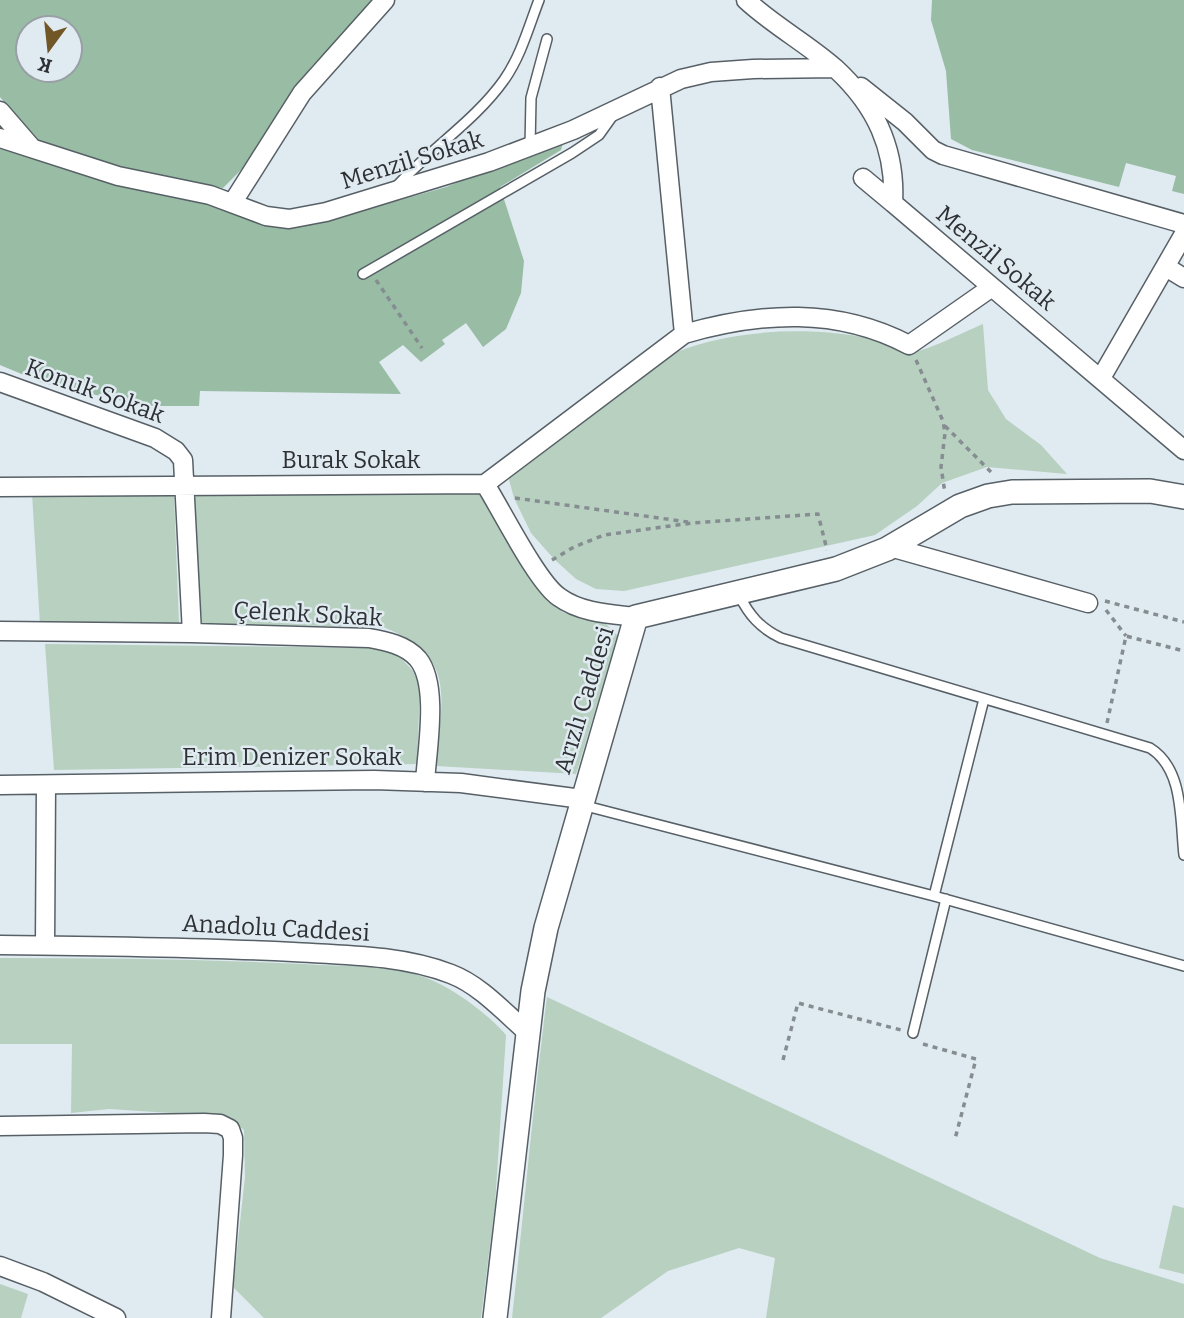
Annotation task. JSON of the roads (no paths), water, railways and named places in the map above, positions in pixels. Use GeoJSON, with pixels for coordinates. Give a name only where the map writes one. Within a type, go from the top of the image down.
{"type":"FeatureCollection","features":[{"type":"Feature","properties":{"kind":"street"},"geometry":{"type":"LineString","coordinates":[[233,202],[302,93],[385,0]]}},
{"type":"Feature","properties":{"kind":"street"},"geometry":{"type":"LineString","coordinates":[[746,0],[886,106],[924,143],[943,155],[1184,224]]}},
{"type":"Feature","properties":{"kind":"street"},"geometry":{"type":"LineString","coordinates":[[835,68],[861,96],[877,122],[892,161],[893,203]]}},
{"type":"Feature","properties":{"kind":"street","name":"Menzil Sokak"},"geometry":{"type":"LineString","coordinates":[[0,138],[118,176],[188,189],[233,202],[266,216],[289,219],[326,212],[463,171],[530,147],[681,79],[711,72],[753,69],[835,68]]}},
{"type":"Feature","properties":{"kind":"street"},"geometry":{"type":"LineString","coordinates":[[660,87],[684,334]]}},
{"type":"Feature","properties":{"kind":"street"},"geometry":{"type":"LineString","coordinates":[[0,111],[32,148]]}},
{"type":"Feature","properties":{"kind":"street","name":"Menzil Sokak"},"geometry":{"type":"LineString","coordinates":[[863,178],[1184,450]]}},
{"type":"Feature","properties":{"kind":"street"},"geometry":{"type":"LineString","coordinates":[[1101,378],[1184,234]]}},
{"type":"Feature","properties":{"kind":"street"},"geometry":{"type":"LineString","coordinates":[[1166,267],[1184,278]]}},
{"type":"Feature","properties":{"kind":"street"},"geometry":{"type":"LineString","coordinates":[[636,618],[584,609],[556,596],[489,489],[684,334],[720,324],[759,319],[824,318],[855,323],[887,333],[909,345],[992,288]]}},
{"type":"Feature","properties":{"kind":"street","name":"Konuk Sokak"},"geometry":{"type":"LineString","coordinates":[[0,382],[167,443],[183,460],[184,486]]}},
{"type":"Feature","properties":{"kind":"street"},"geometry":{"type":"LineString","coordinates":[[184,486],[192,633]]}},
{"type":"Feature","properties":{"kind":"street","name":"Burak Sokak"},"geometry":{"type":"LineString","coordinates":[[0,487],[489,489]]}},
{"type":"Feature","properties":{"kind":"street","name":"Arızlı Caddesi"},"geometry":{"type":"LineString","coordinates":[[495,1318],[533,990],[546,928],[636,618],[864,560],[960,506],[988,496],[1008,493],[1150,491],[1184,497]]}},
{"type":"Feature","properties":{"kind":"street"},"geometry":{"type":"LineString","coordinates":[[890,547],[1088,603]]}},
{"type":"Feature","properties":{"kind":"street","name":"Çelenk Sokak"},"geometry":{"type":"LineString","coordinates":[[0,631],[369,638],[394,643],[416,657],[427,673],[429,694],[425,782]]}},
{"type":"Feature","properties":{"kind":"street","name":"Erim Denizer Sokak"},"geometry":{"type":"LineString","coordinates":[[0,785],[374,780],[461,783],[582,802]]}},
{"type":"Feature","properties":{"kind":"street"},"geometry":{"type":"LineString","coordinates":[[45,945],[46,785]]}},
{"type":"Feature","properties":{"kind":"street","name":"Anadolu Caddesi"},"geometry":{"type":"LineString","coordinates":[[0,945],[194,947],[416,962],[454,975],[478,989],[527,1032]]}},
{"type":"Feature","properties":{"kind":"street"},"geometry":{"type":"LineString","coordinates":[[0,1126],[204,1123],[230,1129],[233,1156],[221,1318]]}},
{"type":"Feature","properties":{"kind":"street"},"geometry":{"type":"LineString","coordinates":[[0,1266],[43,1282],[117,1318]]}},
{"type":"Feature","properties":{"kind":"lane"},"geometry":{"type":"LineString","coordinates":[[391,193],[418,163],[490,98],[517,57],[539,0]]}},
{"type":"Feature","properties":{"kind":"lane"},"geometry":{"type":"LineString","coordinates":[[530,147],[531,98],[547,39]]}},
{"type":"Feature","properties":{"kind":"lane"},"geometry":{"type":"LineString","coordinates":[[366,272],[599,135],[616,109]]}},
{"type":"Feature","properties":{"kind":"lane"},"geometry":{"type":"LineString","coordinates":[[737,592],[746,610],[757,623],[780,638],[1150,748],[1158,753],[1172,771],[1184,855]]}},
{"type":"Feature","properties":{"kind":"lane"},"geometry":{"type":"LineString","coordinates":[[934,896],[984,699]]}},
{"type":"Feature","properties":{"kind":"lane"},"geometry":{"type":"LineString","coordinates":[[582,802],[1184,966]]}},
{"type":"Feature","properties":{"kind":"lane"},"geometry":{"type":"LineString","coordinates":[[913,1033],[946,899]]}}]}
